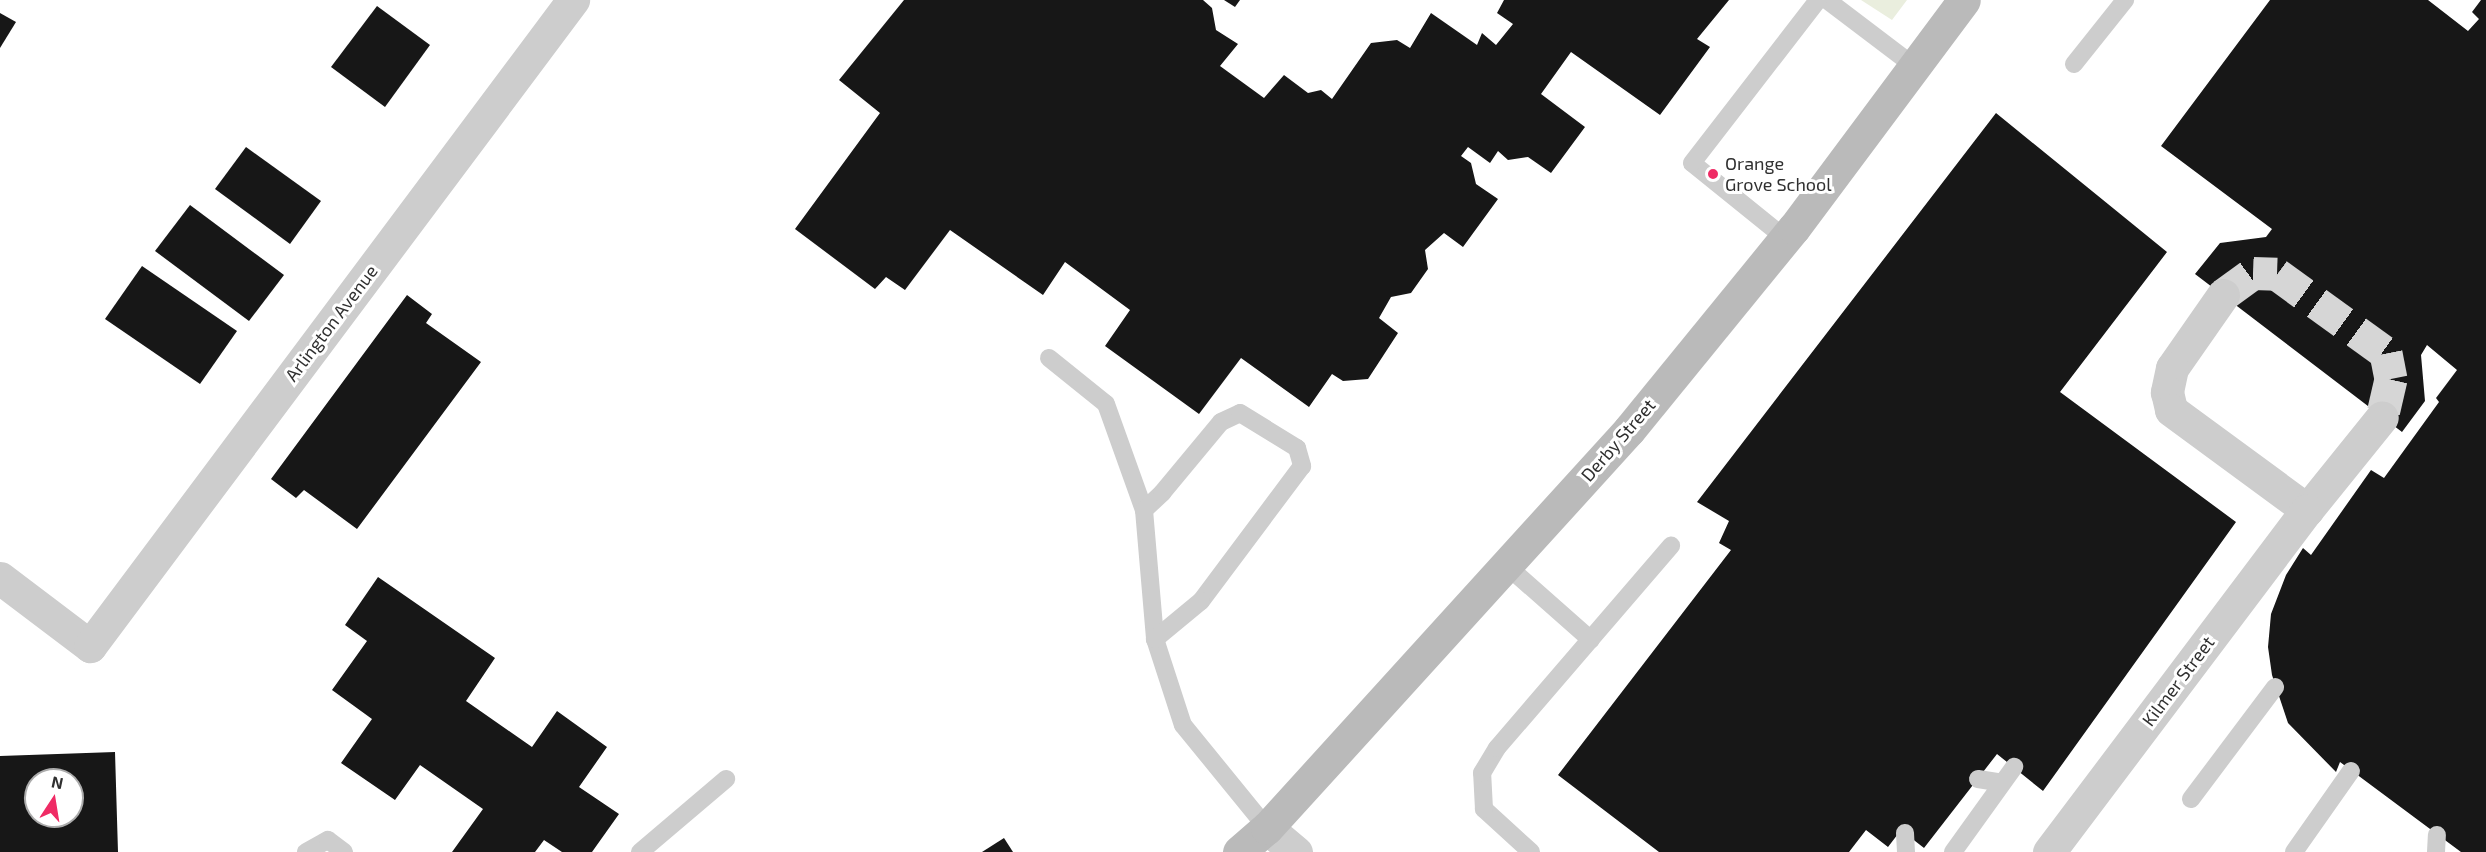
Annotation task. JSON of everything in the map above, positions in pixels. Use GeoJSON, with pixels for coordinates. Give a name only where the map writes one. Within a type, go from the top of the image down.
{"type":"FeatureCollection","features":[{"type":"Feature","properties":{"kind":"street","name":"Arlington Avenue"},"geometry":{"type":"LineString","coordinates":[[0,578],[90,646],[573,0]]}},
{"type":"Feature","properties":{"kind":"street","name":"Derby Street"},"geometry":{"type":"LineString","coordinates":[[1239,852],[1267,828],[1629,430],[1785,238],[1964,0]]}},
{"type":"Feature","properties":{"kind":"street"},"geometry":{"type":"LineString","coordinates":[[2223,295],[2172,368],[2167,392],[2171,410],[2307,510]]}},
{"type":"Feature","properties":{"kind":"street","name":"Kilmer Street"},"geometry":{"type":"LineString","coordinates":[[2049,852],[2307,510],[2382,417]]}},
{"type":"Feature","properties":{"kind":"street"},"geometry":{"type":"LineString","coordinates":[[1267,828],[1296,852]]}},
{"type":"Feature","properties":{"kind":"lane"},"geometry":{"type":"LineString","coordinates":[[1785,238],[1692,163],[1818,0]]}},
{"type":"Feature","properties":{"kind":"lane"},"geometry":{"type":"LineString","coordinates":[[1827,0],[1914,66]]}},
{"type":"Feature","properties":{"kind":"lane"},"geometry":{"type":"LineString","coordinates":[[2074,64],[2125,0]]}},
{"type":"Feature","properties":{"kind":"lane"},"geometry":{"type":"LineString","coordinates":[[1049,358],[1106,404],[1144,510],[1155,639],[1184,725],[1267,828]]}},
{"type":"Feature","properties":{"kind":"lane"},"geometry":{"type":"LineString","coordinates":[[1144,510],[1162,493],[1221,422],[1240,413],[1297,447],[1302,466],[1202,601],[1155,639]]}},
{"type":"Feature","properties":{"kind":"lane"},"geometry":{"type":"LineString","coordinates":[[1531,852],[1484,809],[1482,774],[1497,748],[1671,546]]}},
{"type":"Feature","properties":{"kind":"lane"},"geometry":{"type":"LineString","coordinates":[[1506,565],[1591,640]]}},
{"type":"Feature","properties":{"kind":"lane"},"geometry":{"type":"LineString","coordinates":[[2191,799],[2275,687]]}},
{"type":"Feature","properties":{"kind":"lane"},"geometry":{"type":"LineString","coordinates":[[1953,852],[2014,767]]}},
{"type":"Feature","properties":{"kind":"lane"},"geometry":{"type":"LineString","coordinates":[[2294,852],[2351,771]]}},
{"type":"Feature","properties":{"kind":"lane"},"geometry":{"type":"LineString","coordinates":[[640,852],[726,779]]}},
{"type":"Feature","properties":{"kind":"lane"},"geometry":{"type":"LineString","coordinates":[[1978,779],[2002,783]]}},
{"type":"Feature","properties":{"kind":"lane"},"geometry":{"type":"LineString","coordinates":[[1905,833],[1906,852]]}},
{"type":"Feature","properties":{"kind":"lane"},"geometry":{"type":"LineString","coordinates":[[306,852],[328,840],[344,852]]}},
{"type":"Feature","properties":{"kind":"green space"},"geometry":{"type":"Polygon","coordinates":[[[1861,0],[1907,0],[1892,20],[1861,0]]]}},
{"type":"Feature","properties":{"kind":"building"},"geometry":{"type":"Polygon","coordinates":[[[904,0],[1203,0],[1212,8],[1216,30],[1238,44],[1220,66],[1264,98],[1284,75],[1308,93],[1321,90],[1332,99],[1371,43],[1397,40],[1410,48],[1431,13],[1477,45],[1482,33],[1496,45],[1513,24],[1497,13],[1504,0],[1729,0],[1697,39],[1710,47],[1660,115],[1571,52],[1541,94],[1585,127],[1551,173],[1528,157],[1508,160],[1498,151],[1490,163],[1468,147],[1461,156],[1471,163],[1476,184],[1498,199],[1463,247],[1444,233],[1425,250],[1428,269],[1411,293],[1391,297],[1379,318],[1398,333],[1368,379],[1343,381],[1332,374],[1309,407],[1241,358],[1199,414],[1105,346],[1130,310],[1065,262],[1043,295],[950,230],[905,290],[886,277],[875,289],[795,229],[880,113],[839,80],[904,0]]]}},
{"type":"Feature","properties":{"kind":"building"},"geometry":{"type":"Polygon","coordinates":[[[1224,0],[1240,0],[1235,7],[1224,0]]]}},
{"type":"Feature","properties":{"kind":"building"},"geometry":{"type":"Polygon","coordinates":[[[2270,0],[2428,0],[2468,31],[2479,19],[2472,12],[2481,0],[2486,0],[2486,852],[2461,852],[2340,762],[2336,772],[2288,723],[2272,675],[2268,647],[2271,614],[2286,575],[2303,548],[2311,555],[2371,470],[2384,478],[2439,402],[2436,398],[2457,370],[2427,345],[2421,355],[2425,401],[2402,432],[2195,274],[2220,243],[2266,237],[2272,229],[2161,146],[2270,0]]]}},
{"type":"Feature","properties":{"kind":"building"},"geometry":{"type":"Polygon","coordinates":[[[377,6],[430,45],[385,107],[331,67],[377,6]]]}},
{"type":"Feature","properties":{"kind":"building"},"geometry":{"type":"Polygon","coordinates":[[[0,13],[16,22],[0,48],[0,13]]]}},
{"type":"Feature","properties":{"kind":"building"},"geometry":{"type":"Polygon","coordinates":[[[1996,113],[2167,252],[2060,392],[2236,522],[2043,791],[1997,754],[1924,848],[1901,830],[1888,847],[1866,830],[1849,852],[1659,852],[1558,775],[1731,550],[1719,543],[1729,521],[1697,502],[1996,113]]]}},
{"type":"Feature","properties":{"kind":"building"},"geometry":{"type":"Polygon","coordinates":[[[246,147],[321,201],[290,244],[215,189],[246,147]]]}},
{"type":"Feature","properties":{"kind":"building"},"geometry":{"type":"Polygon","coordinates":[[[190,205],[284,275],[249,321],[155,251],[190,205]]]}},
{"type":"Feature","properties":{"kind":"building"},"geometry":{"type":"Polygon","coordinates":[[[142,266],[237,331],[200,384],[105,319],[142,266]]]}},
{"type":"Feature","properties":{"kind":"building"},"geometry":{"type":"Polygon","coordinates":[[[407,295],[432,314],[426,323],[481,362],[357,529],[304,490],[296,498],[271,479],[407,295]]]}},
{"type":"Feature","properties":{"kind":"building"},"geometry":{"type":"Polygon","coordinates":[[[378,577],[495,658],[466,701],[532,747],[557,711],[607,747],[579,787],[619,814],[592,852],[562,852],[544,840],[535,852],[452,852],[483,809],[420,765],[395,800],[341,763],[372,719],[332,690],[367,641],[345,625],[378,577]]]}},
{"type":"Feature","properties":{"kind":"building"},"geometry":{"type":"Polygon","coordinates":[[[115,752],[118,852],[0,852],[0,756],[115,752]]]}},
{"type":"Feature","properties":{"kind":"building"},"geometry":{"type":"Polygon","coordinates":[[[1004,838],[1013,852],[982,852],[1004,838]]]}},
{"type":"Feature","properties":{"kind":"tunnel"},"geometry":{"type":"LineString","coordinates":[[2223,295],[2253,273],[2277,274],[2386,353],[2391,379],[2382,417]]}},
{"type":"Feature","properties":{"kind":"place","name":"Orange Grove School"},"geometry":{"type":"Point","coordinates":[1713,174]}}]}
